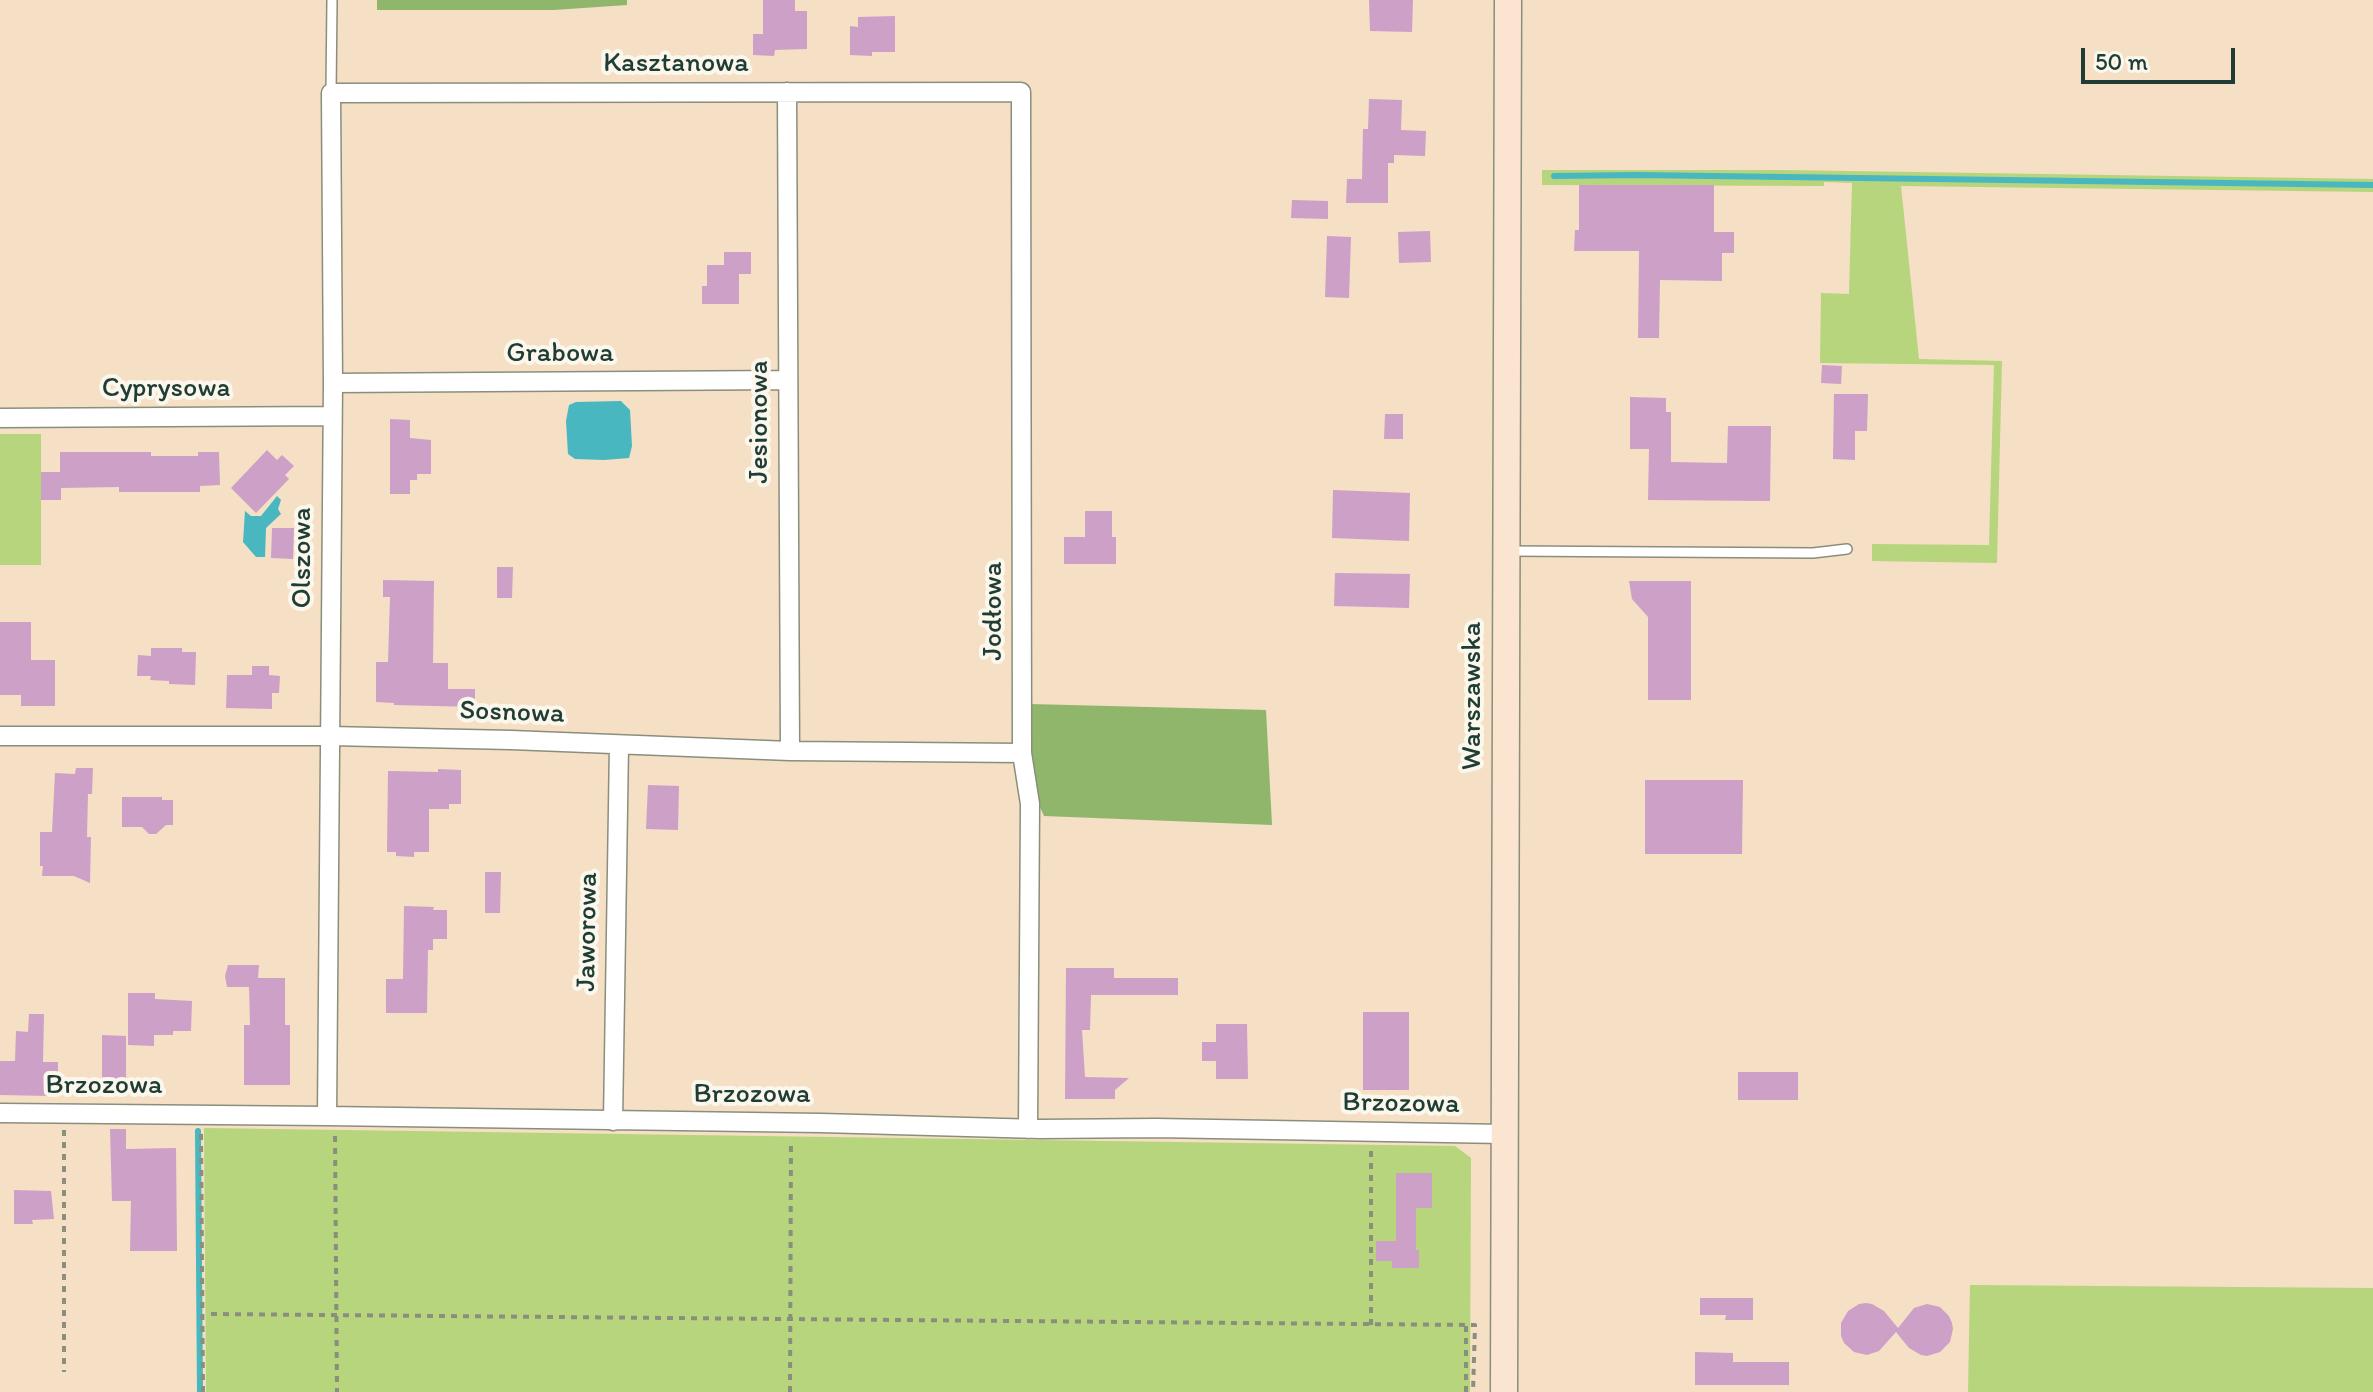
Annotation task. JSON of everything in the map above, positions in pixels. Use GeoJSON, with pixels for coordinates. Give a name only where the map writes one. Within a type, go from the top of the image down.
{"type":"FeatureCollection","features":[{"type":"Feature","properties":{"kind":"main road","name":"Warszawska"},"geometry":{"type":"LineString","coordinates":[[1504,1392],[1508,0]]}},
{"type":"Feature","properties":{"kind":"street","name":"Jesionowa"},"geometry":{"type":"LineString","coordinates":[[787,92],[790,751]]}},
{"type":"Feature","properties":{"kind":"street","name":"Kasztanowa"},"geometry":{"type":"LineString","coordinates":[[331,93],[1021,92]]}},
{"type":"Feature","properties":{"kind":"street","name":"Jodłowa"},"geometry":{"type":"LineString","coordinates":[[1021,92],[1022,753],[1030,804],[1028,1129]]}},
{"type":"Feature","properties":{"kind":"street","name":"Olszowa"},"geometry":{"type":"LineString","coordinates":[[327,1116],[333,383],[331,93]]}},
{"type":"Feature","properties":{"kind":"street","name":"Grabowa"},"geometry":{"type":"LineString","coordinates":[[333,383],[787,380]]}},
{"type":"Feature","properties":{"kind":"street","name":"Cyprysowa"},"geometry":{"type":"LineString","coordinates":[[0,418],[332,416]]}},
{"type":"Feature","properties":{"kind":"street","name":"Sosnowa"},"geometry":{"type":"LineString","coordinates":[[0,736],[330,736],[790,751],[1022,753]]}},
{"type":"Feature","properties":{"kind":"street","name":"Jaworowa"},"geometry":{"type":"LineString","coordinates":[[613,1121],[619,745]]}},
{"type":"Feature","properties":{"kind":"street","name":"Brzozowa"},"geometry":{"type":"LineString","coordinates":[[0,1113],[1504,1134]]}},
{"type":"Feature","properties":{"kind":"lane","name":"Olszowa"},"geometry":{"type":"LineString","coordinates":[[331,93],[332,0]]}},
{"type":"Feature","properties":{"kind":"lane"},"geometry":{"type":"LineString","coordinates":[[1506,550],[1813,553],[1847,549]]}},
{"type":"Feature","properties":{"kind":"path"},"geometry":{"type":"LineString","coordinates":[[64,1114],[64,1372]]}},
{"type":"Feature","properties":{"kind":"path"},"geometry":{"type":"LineString","coordinates":[[201,1115],[203,1392]]}},
{"type":"Feature","properties":{"kind":"path"},"geometry":{"type":"LineString","coordinates":[[322,1135],[335,1136],[337,1392]]}},
{"type":"Feature","properties":{"kind":"path"},"geometry":{"type":"LineString","coordinates":[[790,1392],[791,1141]]}},
{"type":"Feature","properties":{"kind":"path"},"geometry":{"type":"LineString","coordinates":[[1371,1149],[1371,1325]]}},
{"type":"Feature","properties":{"kind":"path"},"geometry":{"type":"LineString","coordinates":[[211,1314],[1475,1325],[1473,1392]]}},
{"type":"Feature","properties":{"kind":"path"},"geometry":{"type":"LineString","coordinates":[[1466,1325],[1466,1392]]}},
{"type":"Feature","properties":{"kind":"green space"},"geometry":{"type":"Polygon","coordinates":[[[377,0],[627,0],[627,5],[554,10],[377,10],[377,0]]]}},
{"type":"Feature","properties":{"kind":"green space"},"geometry":{"type":"Polygon","coordinates":[[[1542,170],[1780,170],[2373,179],[2373,192],[1901,186],[1919,359],[2002,361],[1997,563],[1872,561],[1872,544],[1989,545],[1994,365],[1820,363],[1821,293],[1849,294],[1852,183],[1824,182],[1824,186],[1542,185],[1542,170]]]}},
{"type":"Feature","properties":{"kind":"green space"},"geometry":{"type":"Polygon","coordinates":[[[0,434],[41,434],[41,565],[0,565],[0,434]]]}},
{"type":"Feature","properties":{"kind":"green space"},"geometry":{"type":"Polygon","coordinates":[[[1030,704],[1266,710],[1272,825],[1044,816],[1026,777],[1030,704]]]}},
{"type":"Feature","properties":{"kind":"green space"},"geometry":{"type":"Polygon","coordinates":[[[204,1128],[1455,1146],[1471,1158],[1470,1392],[206,1392],[204,1128]]]}},
{"type":"Feature","properties":{"kind":"green space"},"geometry":{"type":"Polygon","coordinates":[[[1970,1285],[2373,1288],[2373,1392],[1968,1392],[1970,1285]]]}},
{"type":"Feature","properties":{"kind":"water"},"geometry":{"type":"Polygon","coordinates":[[[621,401],[630,410],[632,446],[629,458],[575,459],[568,454],[566,421],[569,405],[576,402],[621,401]]]}},
{"type":"Feature","properties":{"kind":"water"},"geometry":{"type":"Polygon","coordinates":[[[277,496],[281,500],[278,509],[281,514],[266,528],[265,557],[256,557],[243,542],[245,511],[251,516],[261,516],[277,496]]]}},
{"type":"Feature","properties":{"kind":"building"},"geometry":{"type":"Polygon","coordinates":[[[763,0],[795,0],[795,11],[807,11],[807,49],[775,50],[774,56],[753,55],[753,34],[763,34],[763,0]]]}},
{"type":"Feature","properties":{"kind":"building"},"geometry":{"type":"Polygon","coordinates":[[[1369,0],[1413,0],[1412,32],[1370,31],[1369,0]]]}},
{"type":"Feature","properties":{"kind":"building"},"geometry":{"type":"Polygon","coordinates":[[[895,16],[895,52],[872,52],[872,56],[850,55],[850,26],[858,27],[858,17],[895,16]]]}},
{"type":"Feature","properties":{"kind":"building"},"geometry":{"type":"Polygon","coordinates":[[[1369,99],[1402,100],[1401,130],[1426,131],[1425,156],[1394,155],[1394,163],[1388,163],[1388,203],[1346,203],[1347,179],[1362,179],[1363,129],[1368,129],[1369,99]]]}},
{"type":"Feature","properties":{"kind":"building"},"geometry":{"type":"Polygon","coordinates":[[[1579,185],[1714,185],[1714,232],[1734,232],[1734,253],[1722,253],[1722,281],[1660,280],[1659,338],[1638,338],[1639,251],[1574,251],[1575,230],[1579,230],[1579,185]]]}},
{"type":"Feature","properties":{"kind":"building"},"geometry":{"type":"Polygon","coordinates":[[[1292,200],[1328,201],[1328,219],[1291,218],[1292,200]]]}},
{"type":"Feature","properties":{"kind":"building"},"geometry":{"type":"Polygon","coordinates":[[[1430,231],[1431,262],[1399,263],[1398,232],[1430,231]]]}},
{"type":"Feature","properties":{"kind":"building"},"geometry":{"type":"Polygon","coordinates":[[[1327,236],[1351,237],[1349,298],[1325,297],[1327,236]]]}},
{"type":"Feature","properties":{"kind":"building"},"geometry":{"type":"Polygon","coordinates":[[[724,252],[751,252],[751,274],[739,274],[739,304],[702,304],[702,286],[707,286],[707,265],[724,265],[724,252]]]}},
{"type":"Feature","properties":{"kind":"building"},"geometry":{"type":"Polygon","coordinates":[[[1822,365],[1842,366],[1841,384],[1821,383],[1822,365]]]}},
{"type":"Feature","properties":{"kind":"building"},"geometry":{"type":"Polygon","coordinates":[[[1834,394],[1868,394],[1867,431],[1855,431],[1855,460],[1833,459],[1834,394]]]}},
{"type":"Feature","properties":{"kind":"building"},"geometry":{"type":"Polygon","coordinates":[[[1630,397],[1666,398],[1666,412],[1671,412],[1671,462],[1727,463],[1728,426],[1771,426],[1770,501],[1648,500],[1649,449],[1630,449],[1630,397]]]}},
{"type":"Feature","properties":{"kind":"building"},"geometry":{"type":"Polygon","coordinates":[[[1385,414],[1403,414],[1403,439],[1384,439],[1385,414]]]}},
{"type":"Feature","properties":{"kind":"building"},"geometry":{"type":"Polygon","coordinates":[[[390,419],[410,420],[410,438],[431,440],[431,474],[417,474],[417,480],[410,480],[410,494],[390,494],[390,419]]]}},
{"type":"Feature","properties":{"kind":"building"},"geometry":{"type":"Polygon","coordinates":[[[267,450],[277,460],[282,455],[294,466],[285,475],[289,479],[256,513],[231,488],[267,450]]]}},
{"type":"Feature","properties":{"kind":"building"},"geometry":{"type":"Polygon","coordinates":[[[60,452],[151,452],[151,456],[198,456],[198,452],[219,452],[220,485],[200,486],[200,492],[119,492],[119,487],[61,488],[61,500],[41,500],[41,472],[60,472],[60,452]]]}},
{"type":"Feature","properties":{"kind":"building"},"geometry":{"type":"Polygon","coordinates":[[[1333,490],[1410,493],[1409,541],[1332,538],[1333,490]]]}},
{"type":"Feature","properties":{"kind":"building"},"geometry":{"type":"Polygon","coordinates":[[[1085,511],[1112,511],[1116,564],[1064,564],[1064,537],[1085,537],[1085,511]]]}},
{"type":"Feature","properties":{"kind":"building"},"geometry":{"type":"Polygon","coordinates":[[[272,528],[294,528],[293,559],[271,558],[272,528]]]}},
{"type":"Feature","properties":{"kind":"building"},"geometry":{"type":"Polygon","coordinates":[[[497,567],[513,567],[512,598],[497,598],[497,567]]]}},
{"type":"Feature","properties":{"kind":"building"},"geometry":{"type":"Polygon","coordinates":[[[1335,573],[1410,574],[1409,608],[1334,606],[1335,573]]]}},
{"type":"Feature","properties":{"kind":"building"},"geometry":{"type":"Polygon","coordinates":[[[383,580],[434,581],[433,663],[448,663],[448,689],[475,689],[475,707],[376,702],[376,662],[388,662],[390,597],[383,597],[383,580]]]}},
{"type":"Feature","properties":{"kind":"building"},"geometry":{"type":"Polygon","coordinates":[[[1629,581],[1691,581],[1691,700],[1648,700],[1648,617],[1632,599],[1629,581]]]}},
{"type":"Feature","properties":{"kind":"building"},"geometry":{"type":"Polygon","coordinates":[[[0,622],[31,622],[31,660],[55,660],[55,706],[21,706],[21,695],[0,695],[0,622]]]}},
{"type":"Feature","properties":{"kind":"building"},"geometry":{"type":"Polygon","coordinates":[[[151,648],[182,648],[182,652],[196,652],[195,685],[169,684],[169,681],[150,680],[151,676],[137,676],[138,655],[151,656],[151,648]]]}},
{"type":"Feature","properties":{"kind":"building"},"geometry":{"type":"Polygon","coordinates":[[[252,666],[269,666],[269,675],[280,676],[279,693],[272,693],[272,709],[226,708],[227,675],[252,675],[252,666]]]}},
{"type":"Feature","properties":{"kind":"building"},"geometry":{"type":"Polygon","coordinates":[[[76,768],[93,768],[92,794],[88,794],[90,883],[74,876],[42,876],[43,866],[40,866],[40,832],[52,832],[55,773],[75,774],[76,768]]]}},
{"type":"Feature","properties":{"kind":"building"},"geometry":{"type":"Polygon","coordinates":[[[438,769],[461,770],[461,804],[449,804],[449,809],[429,809],[429,852],[414,852],[414,857],[387,852],[388,771],[438,772],[438,769]]]}},
{"type":"Feature","properties":{"kind":"building"},"geometry":{"type":"Polygon","coordinates":[[[1645,780],[1743,780],[1742,854],[1645,854],[1645,780]]]}},
{"type":"Feature","properties":{"kind":"building"},"geometry":{"type":"Polygon","coordinates":[[[648,785],[679,786],[678,830],[646,829],[648,785]]]}},
{"type":"Feature","properties":{"kind":"building"},"geometry":{"type":"Polygon","coordinates":[[[122,797],[173,800],[173,825],[166,825],[156,834],[149,834],[142,827],[122,827],[122,797]]]}},
{"type":"Feature","properties":{"kind":"building"},"geometry":{"type":"Polygon","coordinates":[[[485,872],[501,872],[500,913],[485,913],[485,872]]]}},
{"type":"Feature","properties":{"kind":"building"},"geometry":{"type":"Polygon","coordinates":[[[404,906],[447,910],[447,939],[433,939],[433,950],[428,950],[427,1013],[386,1013],[386,979],[403,979],[404,906]]]}},
{"type":"Feature","properties":{"kind":"building"},"geometry":{"type":"Polygon","coordinates":[[[228,965],[259,965],[258,978],[285,978],[285,1025],[290,1025],[290,1085],[244,1085],[244,1025],[250,1025],[249,987],[227,987],[225,976],[228,965]]]}},
{"type":"Feature","properties":{"kind":"building"},"geometry":{"type":"Polygon","coordinates":[[[1066,968],[1114,968],[1114,978],[1178,978],[1178,995],[1091,995],[1090,1030],[1082,1030],[1085,1077],[1129,1078],[1115,1090],[1115,1099],[1065,1099],[1066,968]]]}},
{"type":"Feature","properties":{"kind":"building"},"geometry":{"type":"Polygon","coordinates":[[[128,993],[155,993],[155,999],[192,1001],[191,1031],[154,1035],[154,1046],[128,1045],[128,993]]]}},
{"type":"Feature","properties":{"kind":"building"},"geometry":{"type":"Polygon","coordinates":[[[1363,1012],[1409,1012],[1409,1090],[1363,1090],[1363,1012]]]}},
{"type":"Feature","properties":{"kind":"building"},"geometry":{"type":"Polygon","coordinates":[[[29,1014],[44,1014],[43,1062],[58,1062],[58,1083],[51,1084],[50,1096],[0,1095],[0,1061],[15,1061],[16,1031],[28,1032],[29,1014]]]}},
{"type":"Feature","properties":{"kind":"building"},"geometry":{"type":"Polygon","coordinates":[[[1216,1024],[1247,1024],[1248,1079],[1216,1079],[1216,1061],[1202,1061],[1202,1042],[1216,1042],[1216,1024]]]}},
{"type":"Feature","properties":{"kind":"building"},"geometry":{"type":"Polygon","coordinates":[[[102,1035],[126,1036],[126,1080],[102,1080],[102,1035]]]}},
{"type":"Feature","properties":{"kind":"building"},"geometry":{"type":"Polygon","coordinates":[[[1738,1072],[1798,1072],[1798,1100],[1738,1100],[1738,1072]]]}},
{"type":"Feature","properties":{"kind":"building"},"geometry":{"type":"Polygon","coordinates":[[[110,1129],[126,1129],[126,1149],[176,1148],[177,1251],[130,1251],[131,1201],[112,1201],[110,1129]]]}},
{"type":"Feature","properties":{"kind":"building"},"geometry":{"type":"Polygon","coordinates":[[[1396,1173],[1432,1173],[1432,1208],[1416,1208],[1419,1268],[1392,1268],[1392,1261],[1376,1261],[1376,1241],[1396,1241],[1396,1173]]]}},
{"type":"Feature","properties":{"kind":"building"},"geometry":{"type":"Polygon","coordinates":[[[14,1190],[51,1191],[54,1219],[14,1224],[14,1190]]]}},
{"type":"Feature","properties":{"kind":"building"},"geometry":{"type":"Polygon","coordinates":[[[1700,1298],[1753,1298],[1753,1320],[1725,1320],[1726,1315],[1700,1315],[1700,1298]]]}},
{"type":"Feature","properties":{"kind":"building"},"geometry":{"type":"Polygon","coordinates":[[[1866,1303],[1884,1311],[1898,1328],[1914,1308],[1927,1304],[1940,1307],[1952,1323],[1950,1342],[1940,1352],[1921,1355],[1909,1348],[1896,1332],[1879,1351],[1867,1355],[1854,1352],[1844,1343],[1841,1323],[1848,1311],[1866,1303]]]}},
{"type":"Feature","properties":{"kind":"building"},"geometry":{"type":"Polygon","coordinates":[[[1695,1352],[1733,1353],[1733,1362],[1789,1362],[1789,1385],[1695,1385],[1695,1352]]]}},
{"type":"Feature","properties":{"kind":"waterway"},"geometry":{"type":"LineString","coordinates":[[1554,176],[2373,185]]}},
{"type":"Feature","properties":{"kind":"waterway"},"geometry":{"type":"LineString","coordinates":[[198,1131],[200,1392]]}}]}
